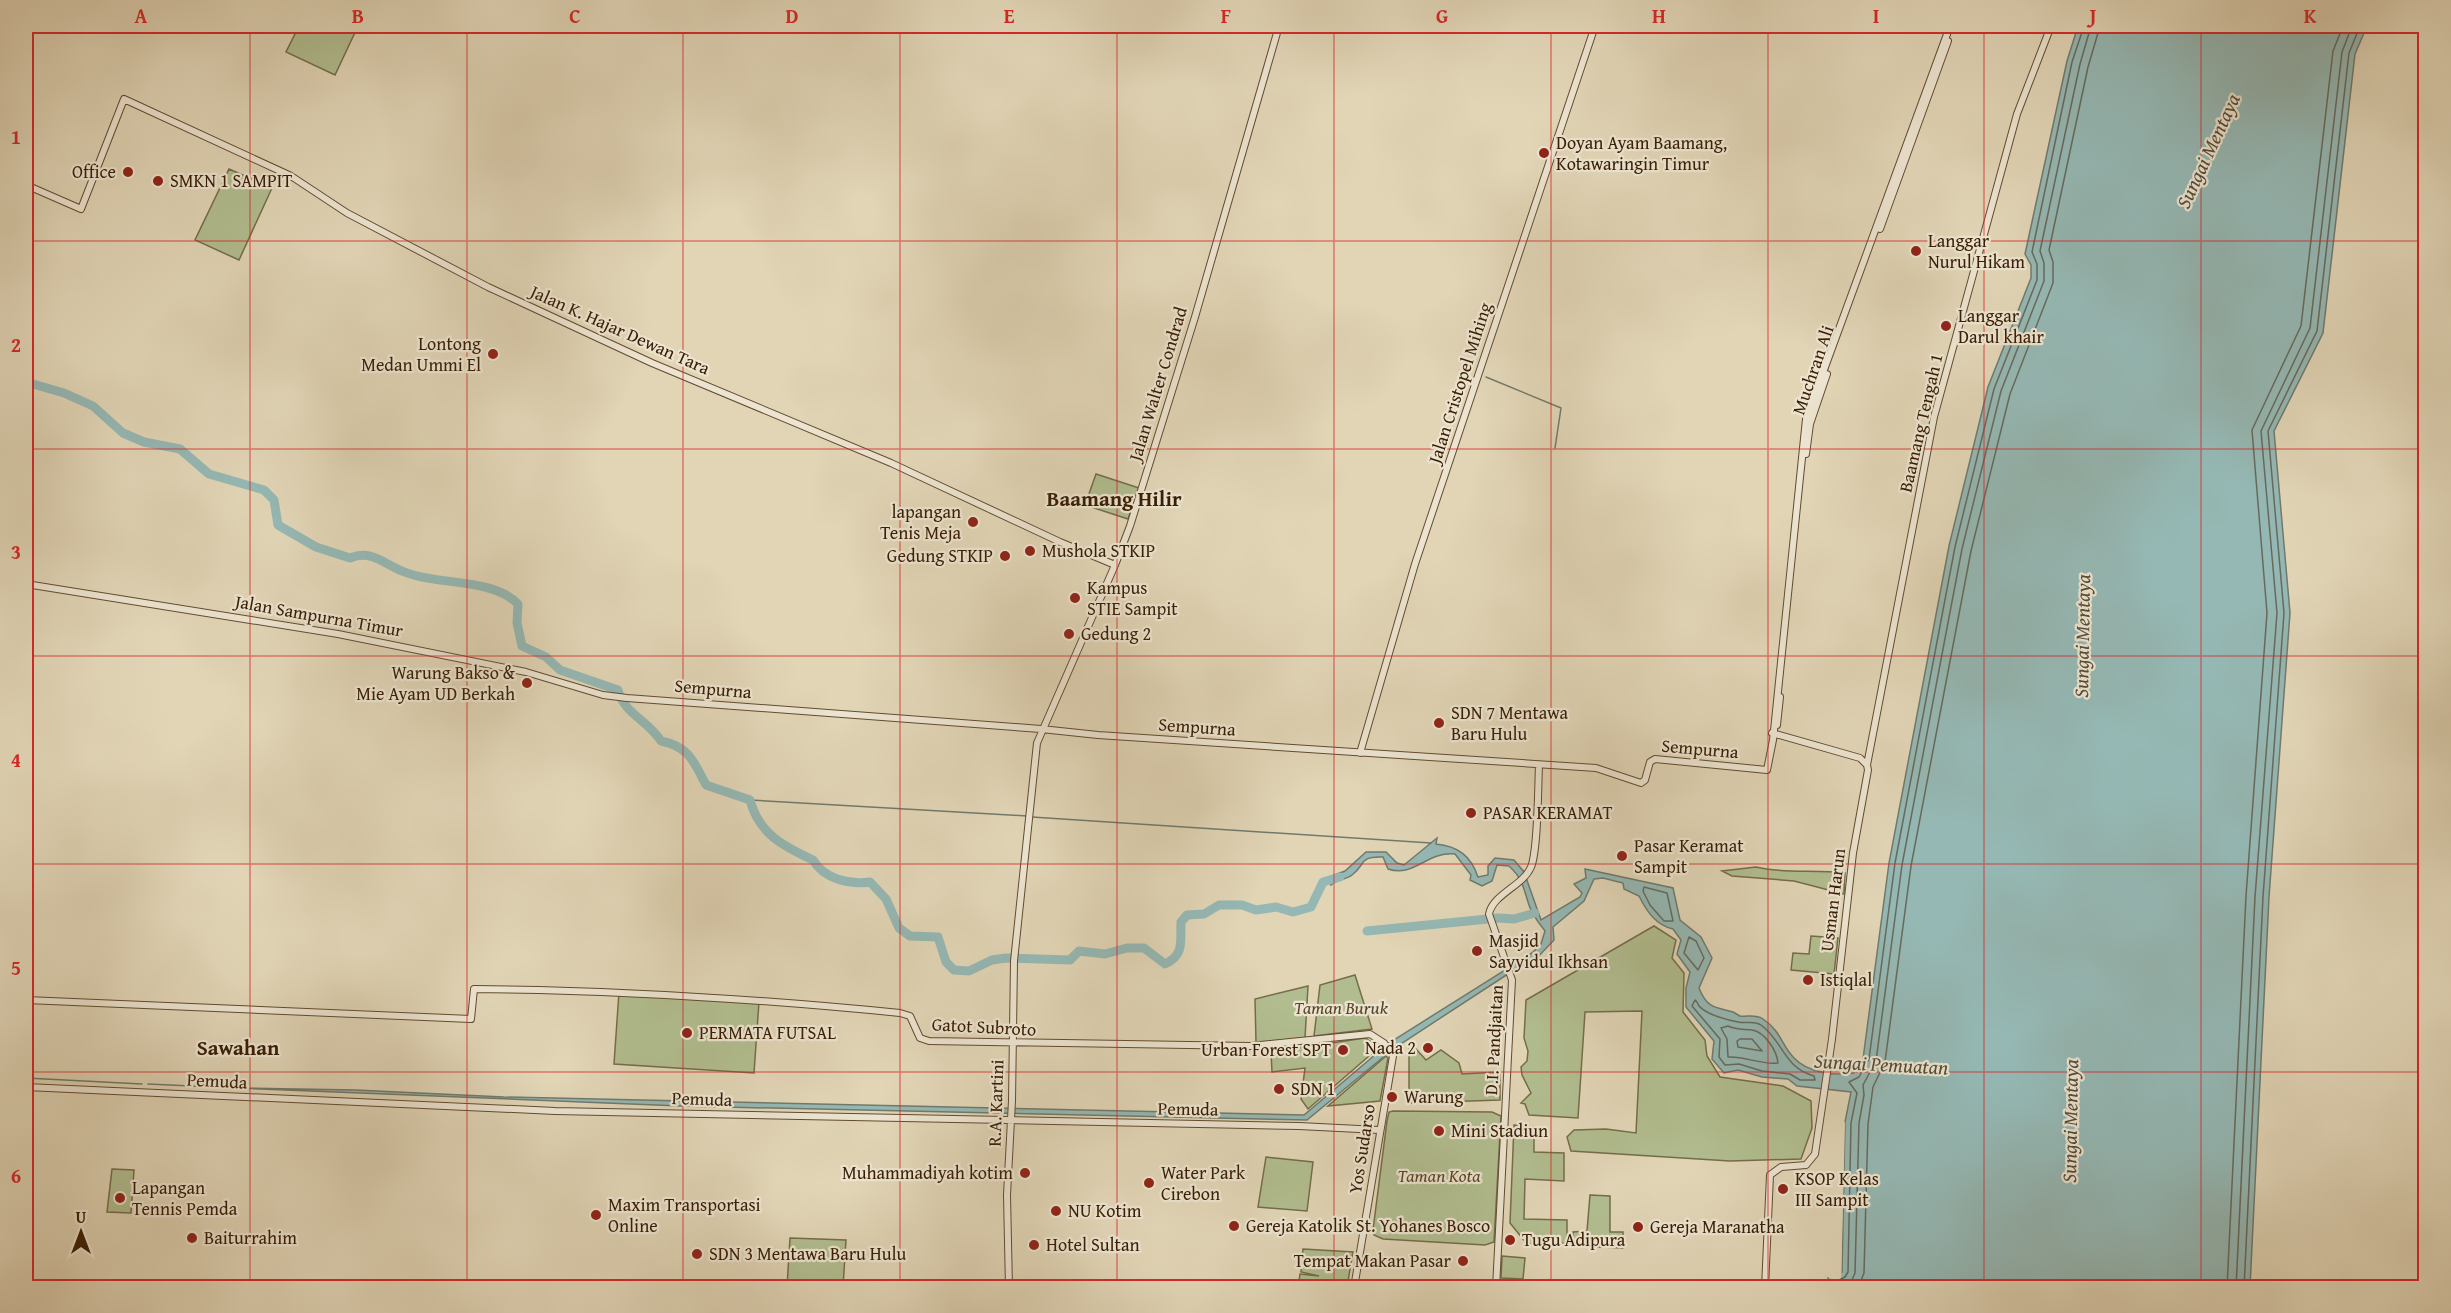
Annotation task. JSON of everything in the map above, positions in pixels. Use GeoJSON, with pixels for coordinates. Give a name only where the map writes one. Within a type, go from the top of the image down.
{"type":"FeatureCollection","features":[{"type":"Feature","properties":{"kind":"street","name":"Jalan Walter Condrad"},"geometry":{"type":"LineString","coordinates":[[1029,817],[1036,746],[1041,729],[1116,565],[1197,309],[1279,26]]}},
{"type":"Feature","properties":{"kind":"street","name":"Jalan Cristopel Mihing"},"geometry":{"type":"LineString","coordinates":[[1360,753],[1414,564],[1595,26]]}},
{"type":"Feature","properties":{"kind":"street","name":"Muchran Ali"},"geometry":{"type":"LineString","coordinates":[[1770,767],[1809,426],[1952,26]]}},
{"type":"Feature","properties":{"kind":"street","name":"Baamang Tengah 1"},"geometry":{"type":"LineString","coordinates":[[1867,765],[1942,386],[2015,120],[2051,26]]}},
{"type":"Feature","properties":{"kind":"street","name":"Jalan K. Hajar Dewan Tara"},"geometry":{"type":"LineString","coordinates":[[26,185],[81,209],[124,99],[291,176],[373,228],[488,287],[652,363],[891,463],[1060,542],[1116,565]]}},
{"type":"Feature","properties":{"kind":"street","name":"Jalan Sampurna Timur"},"geometry":{"type":"LineString","coordinates":[[26,584],[338,634],[526,672],[603,695]]}},
{"type":"Feature","properties":{"kind":"street","name":"Sempurna"},"geometry":{"type":"LineString","coordinates":[[603,695],[1098,735],[1602,769],[1641,783],[1645,780],[1650,762],[1655,759],[1764,770],[1770,767]]}},
{"type":"Feature","properties":{"kind":"street"},"geometry":{"type":"LineString","coordinates":[[1774,736],[1853,755],[1864,760],[1867,765]]}},
{"type":"Feature","properties":{"kind":"street","name":"D.I. Pandjaitan"},"geometry":{"type":"LineString","coordinates":[[1496,1287],[1511,974],[1490,914],[1492,904],[1517,883],[1532,865],[1539,765]]}},
{"type":"Feature","properties":{"kind":"street","name":"Usman Harun"},"geometry":{"type":"LineString","coordinates":[[1765,1287],[1770,1175],[1780,1167],[1800,1167],[1811,1162],[1819,1133],[1853,853],[1867,765]]}},
{"type":"Feature","properties":{"kind":"street","name":"R.A. Kartini"},"geometry":{"type":"LineString","coordinates":[[1009,1287],[1007,1195],[1012,1102],[1014,951],[1029,817]]}},
{"type":"Feature","properties":{"kind":"street","name":"Gatot Subroto"},"geometry":{"type":"LineString","coordinates":[[26,1000],[471,1019],[474,990],[701,995],[895,1012],[910,1017],[917,1034],[924,1040],[1013,1044],[1251,1046],[1308,1042],[1365,1033],[1377,1036],[1391,1052]]}},
{"type":"Feature","properties":{"kind":"street","name":"Yos Sudarso"},"geometry":{"type":"LineString","coordinates":[[1354,1287],[1393,1056],[1391,1052]]}},
{"type":"Feature","properties":{"kind":"street","name":"Pemuda"},"geometry":{"type":"LineString","coordinates":[[26,1087],[555,1111],[1011,1119],[1379,1130]]}},
{"type":"Feature","properties":{"kind":"green space"},"geometry":{"type":"Polygon","coordinates":[[[299,26],[358,26],[335,75],[286,52],[299,26]]]}},
{"type":"Feature","properties":{"kind":"green space"},"geometry":{"type":"Polygon","coordinates":[[[229,169],[272,188],[239,260],[195,240],[229,169]]]}},
{"type":"Feature","properties":{"kind":"green space"},"geometry":{"type":"Polygon","coordinates":[[[1096,474],[1139,488],[1128,519],[1085,505],[1096,474]]]}},
{"type":"Feature","properties":{"kind":"green space"},"geometry":{"type":"Polygon","coordinates":[[[1756,867],[1845,873],[1844,894],[1794,881],[1732,876],[1722,871],[1756,867]]]}},
{"type":"Feature","properties":{"kind":"green space"},"geometry":{"type":"Polygon","coordinates":[[[1654,926],[1676,940],[1672,958],[1684,973],[1683,1012],[1705,1040],[1707,1056],[1720,1077],[1783,1086],[1811,1101],[1812,1128],[1801,1159],[1730,1161],[1571,1151],[1567,1137],[1574,1130],[1606,1129],[1636,1133],[1642,1011],[1585,1012],[1578,1118],[1529,1115],[1525,1104],[1521,1103],[1531,1093],[1522,1075],[1521,1067],[1527,1061],[1528,1051],[1524,1038],[1526,1000],[1654,926]]]}},
{"type":"Feature","properties":{"kind":"green space"},"geometry":{"type":"Polygon","coordinates":[[[1811,936],[1838,938],[1834,974],[1791,970],[1793,953],[1809,954],[1811,936]]]}},
{"type":"Feature","properties":{"kind":"green space","name":"Taman Buruk"},"geometry":{"type":"Polygon","coordinates":[[[1355,975],[1372,1029],[1314,1036],[1320,985],[1355,975]]]}},
{"type":"Feature","properties":{"kind":"green space"},"geometry":{"type":"Polygon","coordinates":[[[1308,986],[1305,1038],[1256,1043],[1255,999],[1308,986]]]}},
{"type":"Feature","properties":{"kind":"green space","name":"PERMATA FUTSAL"},"geometry":{"type":"Polygon","coordinates":[[[619,992],[759,1002],[754,1073],[614,1064],[619,992]]]}},
{"type":"Feature","properties":{"kind":"green space"},"geometry":{"type":"Polygon","coordinates":[[[1365,1038],[1376,1045],[1377,1049],[1308,1109],[1301,1099],[1305,1068],[1272,1072],[1271,1052],[1365,1038]]]}},
{"type":"Feature","properties":{"kind":"green space"},"geometry":{"type":"Polygon","coordinates":[[[1409,1049],[1416,1049],[1426,1060],[1441,1050],[1459,1063],[1462,1074],[1500,1072],[1500,1100],[1409,1103],[1409,1049]]]}},
{"type":"Feature","properties":{"kind":"green space"},"geometry":{"type":"Polygon","coordinates":[[[1386,1056],[1388,1058],[1380,1101],[1328,1106],[1386,1056]]]}},
{"type":"Feature","properties":{"kind":"green space","name":"Taman Kota"},"geometry":{"type":"Polygon","coordinates":[[[1389,1112],[1492,1112],[1501,1116],[1494,1242],[1485,1245],[1383,1239],[1374,1235],[1387,1121],[1389,1112]]]}},
{"type":"Feature","properties":{"kind":"green space"},"geometry":{"type":"Polygon","coordinates":[[[1514,1125],[1534,1127],[1534,1152],[1564,1153],[1564,1181],[1525,1179],[1524,1219],[1567,1220],[1567,1243],[1527,1244],[1510,1223],[1514,1125]]]}},
{"type":"Feature","properties":{"kind":"green space"},"geometry":{"type":"Polygon","coordinates":[[[1266,1157],[1313,1162],[1307,1211],[1258,1207],[1266,1157]]]}},
{"type":"Feature","properties":{"kind":"green space","name":"Lapangan Tennis Pemda"},"geometry":{"type":"Polygon","coordinates":[[[112,1169],[134,1170],[131,1213],[107,1212],[112,1169]]]}},
{"type":"Feature","properties":{"kind":"green space"},"geometry":{"type":"Polygon","coordinates":[[[1590,1195],[1610,1196],[1610,1232],[1623,1232],[1623,1248],[1573,1246],[1573,1232],[1587,1231],[1590,1195]]]}},
{"type":"Feature","properties":{"kind":"green space"},"geometry":{"type":"Polygon","coordinates":[[[790,1238],[846,1240],[843,1287],[787,1287],[790,1238]]]}},
{"type":"Feature","properties":{"kind":"green space"},"geometry":{"type":"Polygon","coordinates":[[[1303,1249],[1353,1252],[1347,1287],[1276,1287],[1277,1280],[1299,1281],[1300,1274],[1319,1276],[1301,1272],[1303,1249]]]}},
{"type":"Feature","properties":{"kind":"green space"},"geometry":{"type":"Polygon","coordinates":[[[1502,1256],[1525,1258],[1523,1279],[1501,1278],[1502,1256]]]}},
{"type":"Feature","properties":{"kind":"water","name":"Sungai Mentaya"},"geometry":{"type":"Polygon","coordinates":[[[2078,26],[2367,26],[2355,54],[2323,333],[2274,431],[2290,613],[2269,897],[2250,1287],[1829,1287],[1828,1277],[1842,1272],[1845,1122],[1851,1092],[1797,1086],[1788,1079],[1762,1077],[1738,1070],[1724,1073],[1712,1059],[1714,1041],[1686,1007],[1686,988],[1690,972],[1677,954],[1681,940],[1673,929],[1653,917],[1639,896],[1624,889],[1623,883],[1603,878],[1594,879],[1584,901],[1553,927],[1554,940],[1535,960],[1514,970],[1393,1049],[1307,1120],[680,1106],[235,1088],[355,1090],[504,1097],[1304,1115],[1389,1043],[1532,953],[1541,944],[1545,931],[1532,912],[1520,880],[1509,866],[1497,865],[1492,881],[1482,886],[1470,880],[1471,875],[1455,854],[1436,856],[1406,870],[1397,871],[1388,869],[1383,857],[1375,857],[1363,862],[1350,877],[1331,885],[1329,877],[1345,871],[1366,852],[1386,852],[1397,863],[1404,865],[1437,838],[1436,844],[1451,847],[1463,853],[1472,863],[1478,877],[1488,875],[1488,866],[1495,858],[1514,860],[1524,872],[1541,920],[1580,897],[1582,893],[1574,884],[1586,878],[1585,869],[1673,888],[1680,920],[1701,937],[1712,958],[1699,988],[1708,1003],[1740,1016],[1760,1017],[1774,1029],[1794,1058],[1807,1067],[1830,1074],[1854,1073],[1863,1059],[1889,863],[1949,546],[1988,387],[2031,278],[2031,265],[2025,254],[2067,61],[2078,26]]]}},
{"type":"Feature","properties":{"kind":"pier"},"geometry":{"type":"Polygon","coordinates":[[[1842,1122],[1845,1122],[1841,1287],[1834,1287],[1834,1280],[1825,1276],[1839,1271],[1842,1122]]]}},
{"type":"Feature","properties":{"kind":"waterway"},"geometry":{"type":"LineString","coordinates":[[1486,377],[1561,408],[1555,448]]}},
{"type":"Feature","properties":{"kind":"waterway"},"geometry":{"type":"LineString","coordinates":[[26,382],[64,393],[93,406],[123,433],[144,442],[180,449],[209,474],[264,490],[274,500],[278,525],[316,547],[350,558],[371,556],[416,576],[479,586],[507,595],[518,604],[517,623],[522,646],[546,657],[560,670],[618,690],[625,705],[661,741],[678,747],[689,756],[706,785],[750,800],[759,822],[774,838],[813,860],[824,872],[846,881],[870,882],[886,899],[899,928],[910,936],[938,937],[946,962],[954,970],[969,971],[992,960],[1006,958],[1070,960],[1079,951],[1105,954],[1127,948],[1144,948],[1165,964],[1179,952],[1181,922],[1187,915],[1204,914],[1219,905],[1242,905],[1256,910],[1276,907],[1293,912],[1311,907],[1323,882],[1340,877]]}},
{"type":"Feature","properties":{"kind":"waterway"},"geometry":{"type":"LineString","coordinates":[[750,800],[1027,816]]}},
{"type":"Feature","properties":{"kind":"waterway"},"geometry":{"type":"LineString","coordinates":[[1032,817],[1431,843]]}},
{"type":"Feature","properties":{"kind":"waterway","name":"Sungai Pemuatan"},"geometry":{"type":"LineString","coordinates":[[1367,931],[1498,918],[1514,919],[1535,913]]}},
{"type":"Feature","properties":{"kind":"waterway"},"geometry":{"type":"LineString","coordinates":[[26,1078],[142,1084]]}},
{"type":"Feature","properties":{"kind":"waterway"},"geometry":{"type":"LineString","coordinates":[[148,1084],[235,1088]]}},
{"type":"Feature","properties":{"kind":"place","name":"Doyan Ayam Baamang, Kotawaringin Timur"},"geometry":{"type":"Point","coordinates":[1544,153]}},
{"type":"Feature","properties":{"kind":"place","name":"Office"},"geometry":{"type":"Point","coordinates":[128,172]}},
{"type":"Feature","properties":{"kind":"place","name":"SMKN 1 SAMPIT"},"geometry":{"type":"Point","coordinates":[158,181]}},
{"type":"Feature","properties":{"kind":"place","name":"Langgar Nurul Hikam"},"geometry":{"type":"Point","coordinates":[1916,251]}},
{"type":"Feature","properties":{"kind":"place","name":"Langgar Darul khair"},"geometry":{"type":"Point","coordinates":[1946,326]}},
{"type":"Feature","properties":{"kind":"place","name":"Lontong Medan Ummi El"},"geometry":{"type":"Point","coordinates":[493,354]}},
{"type":"Feature","properties":{"kind":"place","name":"lapangan Tenis Meja"},"geometry":{"type":"Point","coordinates":[973,522]}},
{"type":"Feature","properties":{"kind":"place","name":"Mushola STKIP"},"geometry":{"type":"Point","coordinates":[1030,551]}},
{"type":"Feature","properties":{"kind":"place","name":"Gedung STKIP"},"geometry":{"type":"Point","coordinates":[1005,556]}},
{"type":"Feature","properties":{"kind":"place","name":"Kampus STIE Sampit"},"geometry":{"type":"Point","coordinates":[1075,598]}},
{"type":"Feature","properties":{"kind":"place","name":"Gedung 2"},"geometry":{"type":"Point","coordinates":[1069,634]}},
{"type":"Feature","properties":{"kind":"place","name":"Warung Bakso & Mie Ayam UD Berkah"},"geometry":{"type":"Point","coordinates":[527,683]}},
{"type":"Feature","properties":{"kind":"place","name":"SDN 7 Mentawa Baru Hulu"},"geometry":{"type":"Point","coordinates":[1439,723]}},
{"type":"Feature","properties":{"kind":"place","name":"PASAR KERAMAT"},"geometry":{"type":"Point","coordinates":[1471,813]}},
{"type":"Feature","properties":{"kind":"place","name":"Pasar Keramat Sampit"},"geometry":{"type":"Point","coordinates":[1622,856]}},
{"type":"Feature","properties":{"kind":"place","name":"Masjid Sayyidul Ikhsan"},"geometry":{"type":"Point","coordinates":[1477,951]}},
{"type":"Feature","properties":{"kind":"place","name":"Istiqlal"},"geometry":{"type":"Point","coordinates":[1808,980]}},
{"type":"Feature","properties":{"kind":"place","name":"PERMATA FUTSAL"},"geometry":{"type":"Point","coordinates":[687,1033]}},
{"type":"Feature","properties":{"kind":"place","name":"Nada 2"},"geometry":{"type":"Point","coordinates":[1428,1048]}},
{"type":"Feature","properties":{"kind":"place","name":"Urban Forest SPT"},"geometry":{"type":"Point","coordinates":[1343,1050]}},
{"type":"Feature","properties":{"kind":"place","name":"SDN 1"},"geometry":{"type":"Point","coordinates":[1279,1089]}},
{"type":"Feature","properties":{"kind":"place","name":"Warung"},"geometry":{"type":"Point","coordinates":[1392,1097]}},
{"type":"Feature","properties":{"kind":"place","name":"Mini Stadiun"},"geometry":{"type":"Point","coordinates":[1439,1131]}},
{"type":"Feature","properties":{"kind":"place","name":"Muhammadiyah kotim"},"geometry":{"type":"Point","coordinates":[1025,1173]}},
{"type":"Feature","properties":{"kind":"place","name":"Water Park Cirebon"},"geometry":{"type":"Point","coordinates":[1149,1183]}},
{"type":"Feature","properties":{"kind":"place","name":"KSOP Kelas III Sampit"},"geometry":{"type":"Point","coordinates":[1783,1189]}},
{"type":"Feature","properties":{"kind":"place","name":"Lapangan Tennis Pemda"},"geometry":{"type":"Point","coordinates":[120,1198]}},
{"type":"Feature","properties":{"kind":"place","name":"NU Kotim"},"geometry":{"type":"Point","coordinates":[1056,1211]}},
{"type":"Feature","properties":{"kind":"place","name":"Maxim Transportasi Online"},"geometry":{"type":"Point","coordinates":[596,1215]}},
{"type":"Feature","properties":{"kind":"place","name":"Gereja Katolik St. Yohanes Bosco"},"geometry":{"type":"Point","coordinates":[1234,1226]}},
{"type":"Feature","properties":{"kind":"place","name":"Gereja Maranatha"},"geometry":{"type":"Point","coordinates":[1638,1227]}},
{"type":"Feature","properties":{"kind":"place","name":"Baiturrahim"},"geometry":{"type":"Point","coordinates":[192,1238]}},
{"type":"Feature","properties":{"kind":"place","name":"Tugu Adipura"},"geometry":{"type":"Point","coordinates":[1510,1240]}},
{"type":"Feature","properties":{"kind":"place","name":"Hotel Sultan"},"geometry":{"type":"Point","coordinates":[1034,1245]}},
{"type":"Feature","properties":{"kind":"place","name":"SDN 3 Mentawa Baru Hulu"},"geometry":{"type":"Point","coordinates":[697,1254]}},
{"type":"Feature","properties":{"kind":"place","name":"Tempat Makan Pasar"},"geometry":{"type":"Point","coordinates":[1463,1261]}},
{"type":"Feature","properties":{"kind":"district","name":"Baamang Hilir"},"geometry":{"type":"Point","coordinates":[1114,499]}},
{"type":"Feature","properties":{"kind":"district","name":"Sawahan"},"geometry":{"type":"Point","coordinates":[238,1048]}}]}
